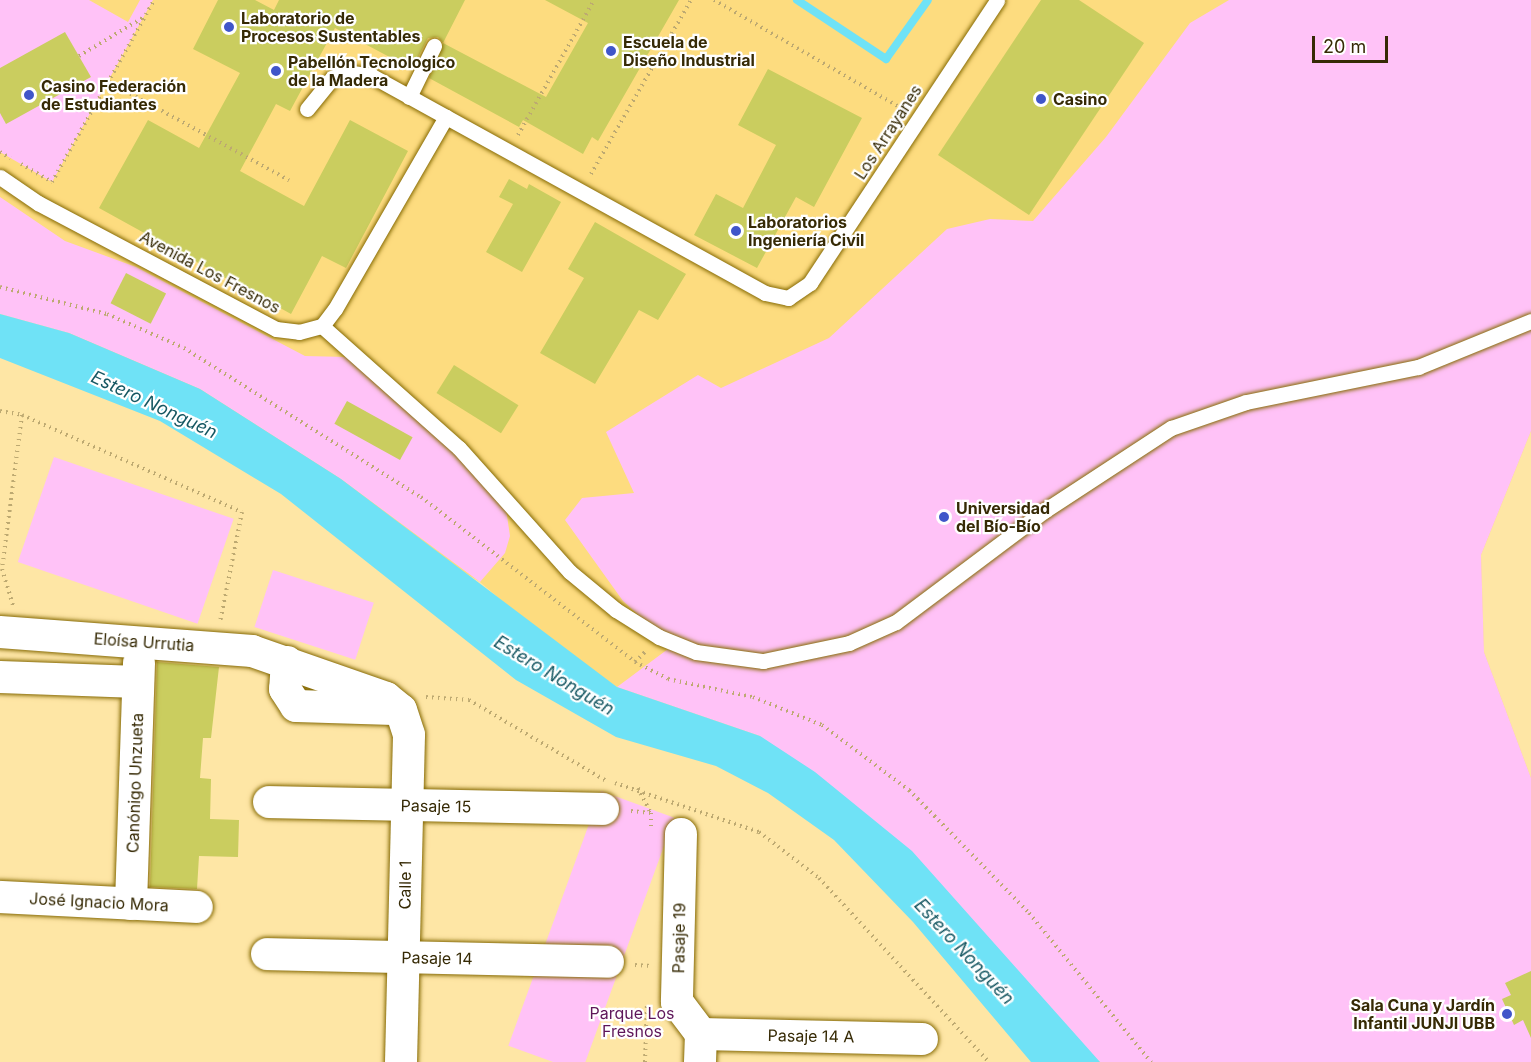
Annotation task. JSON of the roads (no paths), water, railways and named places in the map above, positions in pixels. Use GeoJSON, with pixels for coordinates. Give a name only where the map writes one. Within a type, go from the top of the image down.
{"type":"FeatureCollection","features":[{"type":"Feature","properties":{"kind":"street","name":"Eloísa Urrutia"},"geometry":{"type":"LineString","coordinates":[[10,632],[215,647],[287,662],[386,698],[401,710]]}},
{"type":"Feature","properties":{"kind":"street","name":"Canónigo Unzueta"},"geometry":{"type":"LineString","coordinates":[[0,676],[138,672],[131,904]]}},
{"type":"Feature","properties":{"kind":"street","name":"Calle 1"},"geometry":{"type":"LineString","coordinates":[[400,1062],[409,728],[401,710]]}},
{"type":"Feature","properties":{"kind":"street","name":"Pasaje 15"},"geometry":{"type":"LineString","coordinates":[[269,802],[603,809]]}},
{"type":"Feature","properties":{"kind":"street","name":"Pasaje 19"},"geometry":{"type":"LineString","coordinates":[[681,834],[677,1002],[700,1048]]}},
{"type":"Feature","properties":{"kind":"street","name":"José Ignacio Mora"},"geometry":{"type":"LineString","coordinates":[[0,897],[197,907]]}},
{"type":"Feature","properties":{"kind":"street","name":"Pasaje 14"},"geometry":{"type":"LineString","coordinates":[[267,954],[608,962]]}},
{"type":"Feature","properties":{"kind":"street","name":"Pasaje 14 A"},"geometry":{"type":"LineString","coordinates":[[700,1048],[922,1039]]}},
{"type":"Feature","properties":{"kind":"lane","name":"Los Arrayanes"},"geometry":{"type":"LineString","coordinates":[[446,117],[772,297],[797,295],[810,283],[997,0]]}},
{"type":"Feature","properties":{"kind":"lane"},"geometry":{"type":"LineString","coordinates":[[410,97],[434,46]]}},
{"type":"Feature","properties":{"kind":"lane"},"geometry":{"type":"LineString","coordinates":[[307,109],[319,89],[345,72],[372,76],[446,117],[322,326],[459,448],[570,572],[616,610],[659,637],[696,652],[763,660],[849,643],[896,622],[1044,511],[1171,428],[1246,402],[1418,367],[1531,321]]}},
{"type":"Feature","properties":{"kind":"lane","name":"Avenida Los Fresnos"},"geometry":{"type":"LineString","coordinates":[[0,177],[38,203],[276,329],[299,332],[322,326]]}},
{"type":"Feature","properties":{"kind":"water","name":"Estero Nonguén"},"geometry":{"type":"Polygon","coordinates":[[[0,314],[69,333],[200,389],[341,479],[617,687],[760,736],[815,772],[912,851],[1100,1062],[1031,1062],[913,922],[834,840],[768,793],[716,766],[616,737],[516,680],[281,494],[160,421],[0,358],[0,314]]]}},
{"type":"Feature","properties":{"kind":"waterway"},"geometry":{"type":"LineString","coordinates":[[797,0],[886,59],[928,0]]}},
{"type":"Feature","properties":{"kind":"place","name":"Laboratorio de Procesos Sustentables"},"geometry":{"type":"Point","coordinates":[229,27]}},
{"type":"Feature","properties":{"kind":"place","name":"Escuela de Diseño Industrial"},"geometry":{"type":"Point","coordinates":[611,51]}},
{"type":"Feature","properties":{"kind":"place","name":"Pabellón Tecnologico de la Madera"},"geometry":{"type":"Point","coordinates":[276,71]}},
{"type":"Feature","properties":{"kind":"place","name":"Casino Federación de Estudiantes"},"geometry":{"type":"Point","coordinates":[29,95]}},
{"type":"Feature","properties":{"kind":"place","name":"Casino"},"geometry":{"type":"Point","coordinates":[1041,99]}},
{"type":"Feature","properties":{"kind":"place","name":"Laboratorios Ingeniería Civil"},"geometry":{"type":"Point","coordinates":[736,231]}},
{"type":"Feature","properties":{"kind":"place","name":"Universidad del Bío-Bío"},"geometry":{"type":"Point","coordinates":[944,517]}},
{"type":"Feature","properties":{"kind":"place","name":"Sala Cuna y Jardín Infantil JUNJI UBB"},"geometry":{"type":"Point","coordinates":[1507,1014]}},
{"type":"Feature","properties":{"kind":"park label","name":"Parque Los Fresnos"},"geometry":{"type":"Point","coordinates":[632,1022]}}]}
